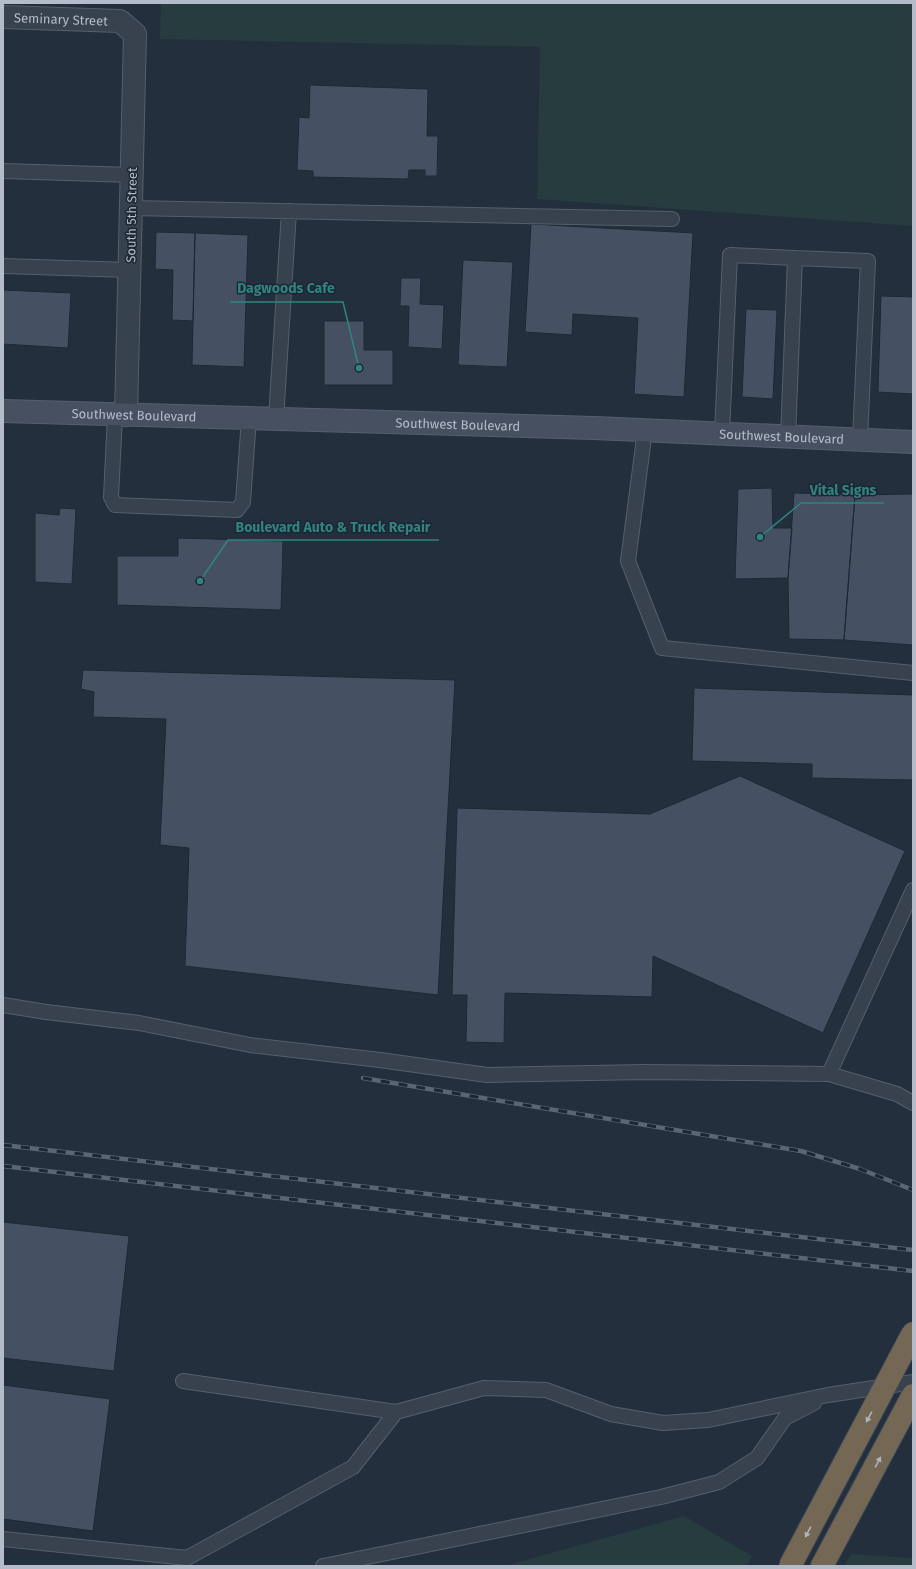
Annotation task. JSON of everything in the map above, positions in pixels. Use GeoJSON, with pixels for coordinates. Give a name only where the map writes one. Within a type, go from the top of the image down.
{"type":"FeatureCollection","features":[{"type":"Feature","properties":{"kind":"highway"},"geometry":{"type":"LineString","coordinates":[[790,1566],[913,1333]]}},
{"type":"Feature","properties":{"kind":"highway"},"geometry":{"type":"LineString","coordinates":[[822,1566],[913,1395]]}},
{"type":"Feature","properties":{"kind":"main road","name":"Southwest Boulevard"},"geometry":{"type":"LineString","coordinates":[[3,411],[645,430],[913,442]]}},
{"type":"Feature","properties":{"kind":"street","name":"Seminary Street"},"geometry":{"type":"LineString","coordinates":[[3,17],[120,22]]}},
{"type":"Feature","properties":{"kind":"street","name":"South 5th Street"},"geometry":{"type":"LineString","coordinates":[[120,22],[135,34],[129,270],[120,415]]}},
{"type":"Feature","properties":{"kind":"lane"},"geometry":{"type":"LineString","coordinates":[[3,171],[132,175]]}},
{"type":"Feature","properties":{"kind":"lane"},"geometry":{"type":"LineString","coordinates":[[131,208],[672,219]]}},
{"type":"Feature","properties":{"kind":"lane"},"geometry":{"type":"LineString","coordinates":[[276,419],[289,211]]}},
{"type":"Feature","properties":{"kind":"lane"},"geometry":{"type":"LineString","coordinates":[[722,434],[730,255],[868,261],[860,440]]}},
{"type":"Feature","properties":{"kind":"lane"},"geometry":{"type":"LineString","coordinates":[[788,436],[795,258]]}},
{"type":"Feature","properties":{"kind":"lane"},"geometry":{"type":"LineString","coordinates":[[3,266],[129,270]]}},
{"type":"Feature","properties":{"kind":"lane"},"geometry":{"type":"LineString","coordinates":[[120,415],[111,497],[115,505],[237,510],[243,502],[249,418]]}},
{"type":"Feature","properties":{"kind":"lane"},"geometry":{"type":"LineString","coordinates":[[645,430],[628,561],[662,648],[913,673]]}},
{"type":"Feature","properties":{"kind":"lane"},"geometry":{"type":"LineString","coordinates":[[829,1074],[913,890]]}},
{"type":"Feature","properties":{"kind":"lane"},"geometry":{"type":"LineString","coordinates":[[3,1005],[46,1012],[139,1023],[250,1045],[380,1060],[486,1075],[646,1072],[829,1074],[897,1094],[913,1103]]}},
{"type":"Feature","properties":{"kind":"lane"},"geometry":{"type":"LineString","coordinates":[[183,1381],[396,1412],[484,1388],[546,1390],[611,1414],[663,1423],[708,1420],[828,1395],[913,1382]]}},
{"type":"Feature","properties":{"kind":"lane"},"geometry":{"type":"LineString","coordinates":[[323,1566],[661,1497],[719,1482],[757,1458],[785,1418],[828,1395]]}},
{"type":"Feature","properties":{"kind":"lane"},"geometry":{"type":"LineString","coordinates":[[3,1539],[187,1558],[353,1466],[396,1412]]}},
{"type":"Feature","properties":{"kind":"green space"},"geometry":{"type":"Polygon","coordinates":[[[161,3],[913,3],[913,226],[537,199],[540,47],[160,39],[161,3]]]}},
{"type":"Feature","properties":{"kind":"green space"},"geometry":{"type":"Polygon","coordinates":[[[684,1516],[752,1556],[747,1566],[504,1566],[684,1516]]]}},
{"type":"Feature","properties":{"kind":"green space"},"geometry":{"type":"Polygon","coordinates":[[[851,1554],[913,1558],[913,1566],[844,1566],[851,1554]]]}},
{"type":"Feature","properties":{"kind":"building"},"geometry":{"type":"Polygon","coordinates":[[[310,85],[428,89],[427,136],[438,136],[437,176],[425,176],[425,170],[409,170],[408,179],[313,177],[313,171],[297,170],[299,117],[309,118],[310,85]]]}},
{"type":"Feature","properties":{"kind":"building"},"geometry":{"type":"Polygon","coordinates":[[[531,224],[693,233],[684,397],[634,394],[638,318],[573,314],[572,335],[525,332],[531,224]]]}},
{"type":"Feature","properties":{"kind":"building"},"geometry":{"type":"Polygon","coordinates":[[[156,232],[195,233],[193,321],[172,320],[173,270],[155,269],[156,232]]]}},
{"type":"Feature","properties":{"kind":"building"},"geometry":{"type":"Polygon","coordinates":[[[195,233],[248,235],[244,367],[192,365],[195,233]]]}},
{"type":"Feature","properties":{"kind":"building"},"geometry":{"type":"Polygon","coordinates":[[[463,260],[513,262],[507,367],[458,365],[463,260]]]}},
{"type":"Feature","properties":{"kind":"building"},"geometry":{"type":"Polygon","coordinates":[[[401,278],[421,278],[420,304],[444,305],[442,349],[408,347],[409,306],[400,306],[401,278]]]}},
{"type":"Feature","properties":{"kind":"building"},"geometry":{"type":"Polygon","coordinates":[[[3,290],[71,293],[68,348],[3,344],[3,290]]]}},
{"type":"Feature","properties":{"kind":"building"},"geometry":{"type":"Polygon","coordinates":[[[881,296],[913,297],[913,394],[878,392],[881,296]]]}},
{"type":"Feature","properties":{"kind":"building"},"geometry":{"type":"Polygon","coordinates":[[[746,309],[777,310],[773,399],[742,397],[746,309]]]}},
{"type":"Feature","properties":{"kind":"building"},"geometry":{"type":"Polygon","coordinates":[[[324,321],[364,321],[364,350],[393,350],[393,385],[324,385],[324,321]]]}},
{"type":"Feature","properties":{"kind":"building"},"geometry":{"type":"Polygon","coordinates":[[[772,488],[773,528],[792,528],[788,578],[735,579],[738,489],[772,488]]]}},
{"type":"Feature","properties":{"kind":"building"},"geometry":{"type":"Polygon","coordinates":[[[794,493],[855,495],[844,640],[789,639],[788,578],[794,493]]]}},
{"type":"Feature","properties":{"kind":"building"},"geometry":{"type":"Polygon","coordinates":[[[913,494],[913,645],[844,640],[855,495],[913,494]]]}},
{"type":"Feature","properties":{"kind":"building"},"geometry":{"type":"Polygon","coordinates":[[[60,508],[76,509],[72,584],[35,582],[35,513],[59,515],[60,508]]]}},
{"type":"Feature","properties":{"kind":"building"},"geometry":{"type":"Polygon","coordinates":[[[178,538],[283,541],[281,610],[117,605],[117,556],[178,556],[178,538]]]}},
{"type":"Feature","properties":{"kind":"building"},"geometry":{"type":"Polygon","coordinates":[[[83,670],[455,680],[438,995],[185,966],[189,848],[160,845],[166,719],[93,717],[94,692],[81,689],[83,670]]]}},
{"type":"Feature","properties":{"kind":"building"},"geometry":{"type":"Polygon","coordinates":[[[694,688],[913,695],[913,780],[812,778],[812,764],[692,761],[694,688]]]}},
{"type":"Feature","properties":{"kind":"building"},"geometry":{"type":"Polygon","coordinates":[[[740,776],[905,851],[823,1033],[653,956],[652,997],[505,993],[504,1043],[466,1042],[467,995],[452,995],[457,808],[650,814],[740,776]]]}},
{"type":"Feature","properties":{"kind":"building"},"geometry":{"type":"Polygon","coordinates":[[[3,1222],[129,1236],[114,1371],[3,1358],[3,1222]]]}},
{"type":"Feature","properties":{"kind":"building"},"geometry":{"type":"Polygon","coordinates":[[[3,1385],[110,1399],[93,1531],[3,1519],[3,1385]]]}},
{"type":"Feature","properties":{"kind":"railway"},"geometry":{"type":"LineString","coordinates":[[363,1078],[801,1151],[860,1169],[913,1190]]}},
{"type":"Feature","properties":{"kind":"railway"},"geometry":{"type":"LineString","coordinates":[[3,1145],[913,1250]]}},
{"type":"Feature","properties":{"kind":"railway"},"geometry":{"type":"LineString","coordinates":[[3,1166],[913,1271]]}},
{"type":"Feature","properties":{"kind":"place","name":"Dagwoods Cafe"},"geometry":{"type":"Point","coordinates":[359,368]}},
{"type":"Feature","properties":{"kind":"place","name":"Vital Signs"},"geometry":{"type":"Point","coordinates":[760,537]}},
{"type":"Feature","properties":{"kind":"place","name":"Boulevard Auto & Truck Repair"},"geometry":{"type":"Point","coordinates":[200,581]}}]}
